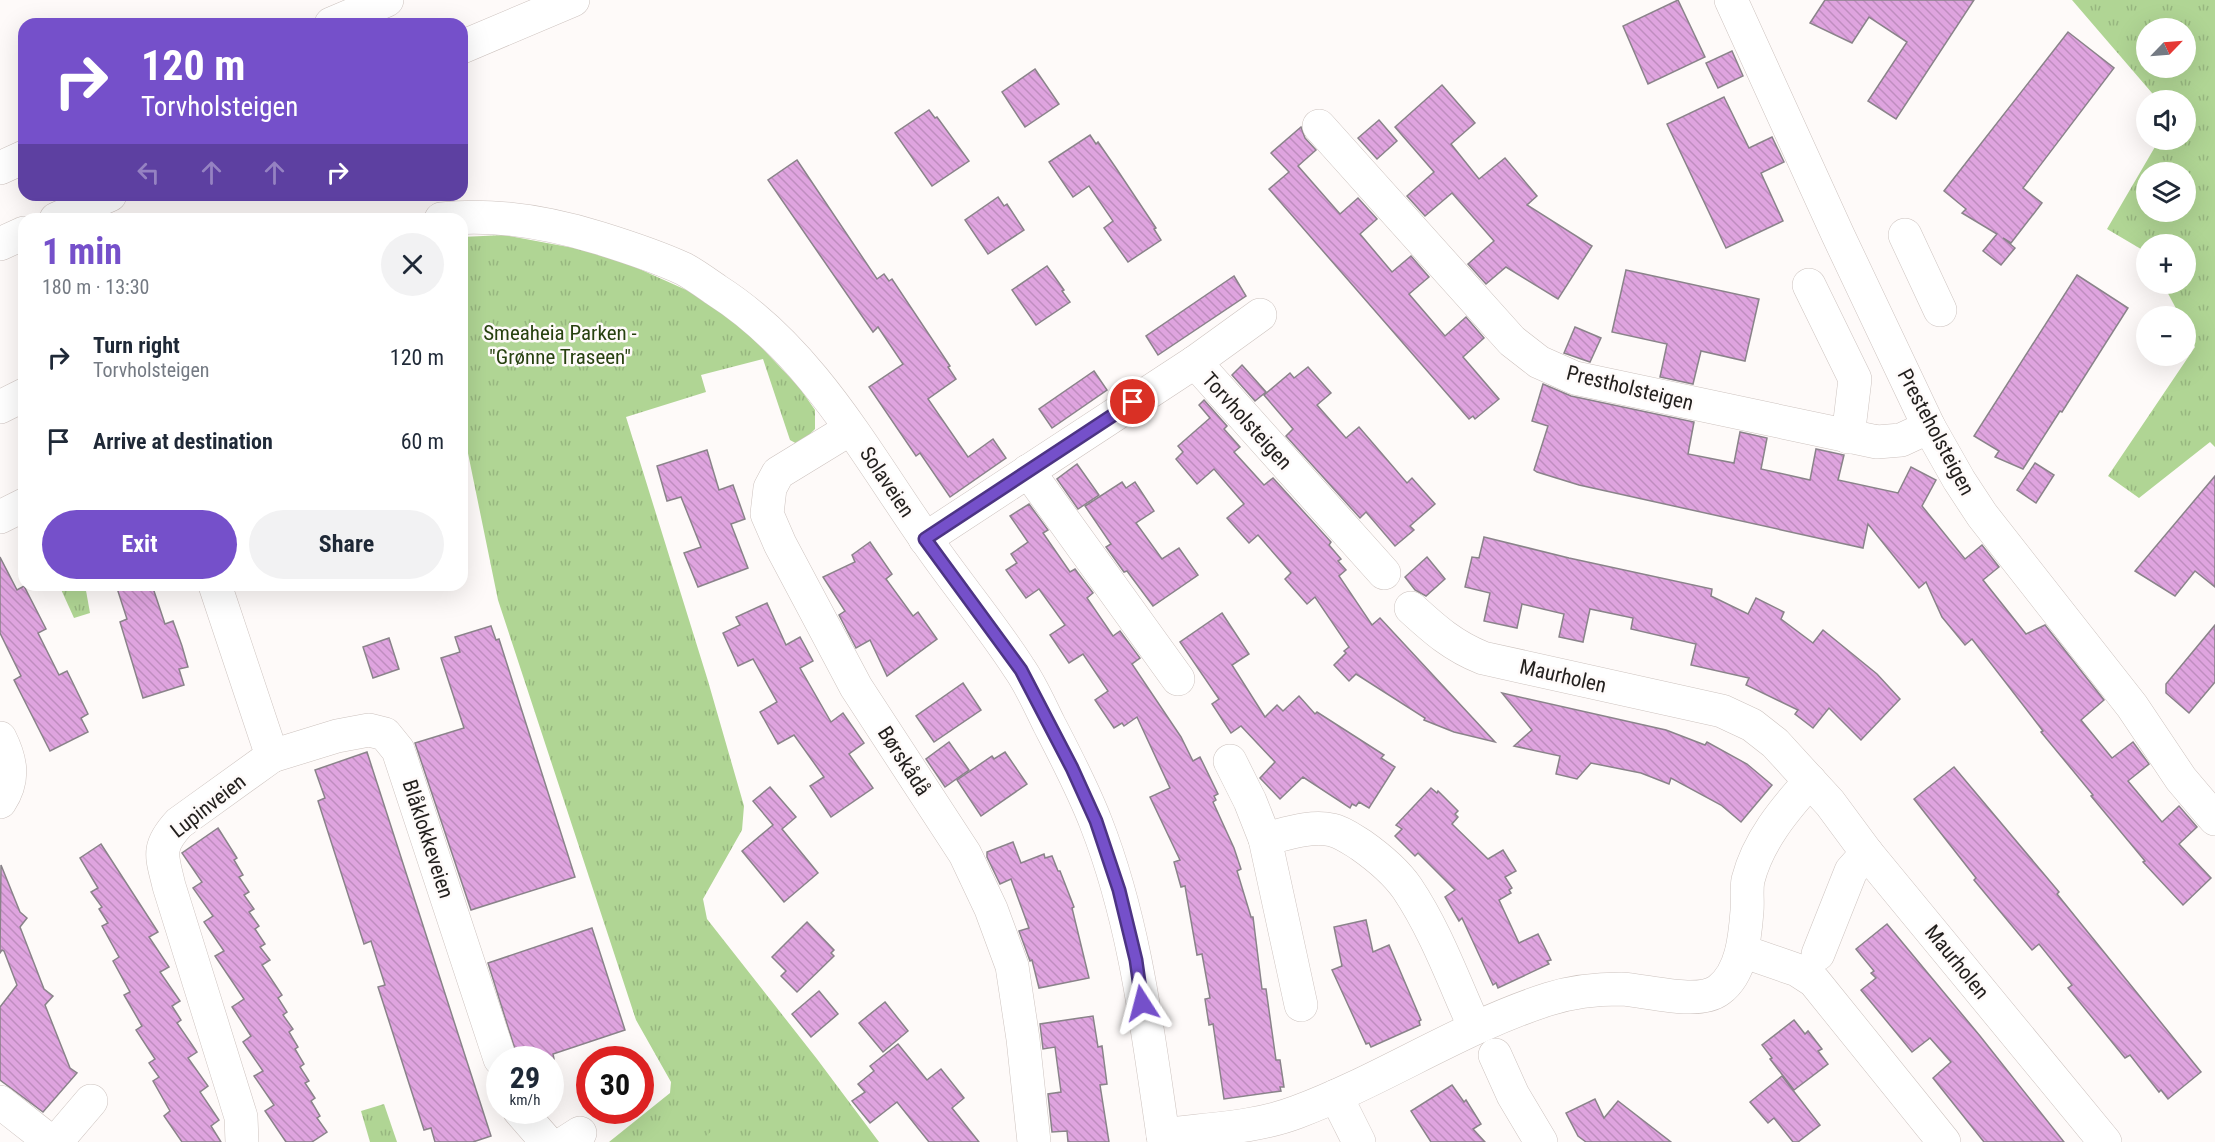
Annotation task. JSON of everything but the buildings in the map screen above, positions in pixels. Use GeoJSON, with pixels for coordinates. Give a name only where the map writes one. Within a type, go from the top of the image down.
{"type":"FeatureCollection","features":[{"type":"Feature","properties":{"kind":"main road"},"geometry":{"type":"LineString","coordinates":[[345,18],[387,0]]}},
{"type":"Feature","properties":{"kind":"main road"},"geometry":{"type":"LineString","coordinates":[[468,44],[573,0]]}},
{"type":"Feature","properties":{"kind":"main road","name":"Presteholsteigen"},"geometry":{"type":"LineString","coordinates":[[1731,0],[1838,236],[1929,427],[1959,480],[1982,515],[2132,706],[2181,779],[2215,819]]}},
{"type":"Feature","properties":{"kind":"main road","name":"Prestholsteigen"},"geometry":{"type":"LineString","coordinates":[[1319,126],[1512,341],[1539,362],[1575,378],[1877,442],[1901,440],[1929,427]]}},
{"type":"Feature","properties":{"kind":"main road"},"geometry":{"type":"LineString","coordinates":[[0,168],[18,160]]}},
{"type":"Feature","properties":{"kind":"main road"},"geometry":{"type":"LineString","coordinates":[[70,213],[96,201]]}},
{"type":"Feature","properties":{"kind":"main road","name":"Solaveien"},"geometry":{"type":"LineString","coordinates":[[468,218],[503,219],[584,233],[686,270],[738,303],[771,332],[813,377],[925,539],[1021,670],[1072,768],[1096,821],[1119,890],[1136,960],[1164,1138]]}},
{"type":"Feature","properties":{"kind":"main road"},"geometry":{"type":"LineString","coordinates":[[1905,235],[1940,310]]}},
{"type":"Feature","properties":{"kind":"main road"},"geometry":{"type":"LineString","coordinates":[[0,244],[18,236]]}},
{"type":"Feature","properties":{"kind":"main road"},"geometry":{"type":"LineString","coordinates":[[1809,285],[1855,379],[1848,437]]}},
{"type":"Feature","properties":{"kind":"main road"},"geometry":{"type":"LineString","coordinates":[[1195,362],[1260,315]]}},
{"type":"Feature","properties":{"kind":"main road","name":"Torvholsteigen"},"geometry":{"type":"LineString","coordinates":[[925,539],[1195,362],[1384,573]]}},
{"type":"Feature","properties":{"kind":"main road"},"geometry":{"type":"LineString","coordinates":[[0,407],[18,398]]}},
{"type":"Feature","properties":{"kind":"main road","name":"Børskådå"},"geometry":{"type":"LineString","coordinates":[[850,429],[778,473],[770,488],[767,514],[780,544],[856,687],[964,854],[991,909],[1012,966],[1034,1142]]}},
{"type":"Feature","properties":{"kind":"main road"},"geometry":{"type":"LineString","coordinates":[[1028,471],[1178,679]]}},
{"type":"Feature","properties":{"kind":"main road"},"geometry":{"type":"LineString","coordinates":[[0,517],[18,508]]}},
{"type":"Feature","properties":{"kind":"main road"},"geometry":{"type":"LineString","coordinates":[[217,591],[273,756]]}},
{"type":"Feature","properties":{"kind":"main road","name":"Maurholen"},"geometry":{"type":"LineString","coordinates":[[1411,608],[1436,631],[1461,649],[1483,658],[1722,711],[1760,731],[1810,781],[2105,1142]]}},
{"type":"Feature","properties":{"kind":"main road","name":"Blåklokkeveien"},"geometry":{"type":"LineString","coordinates":[[273,756],[337,736],[369,730],[385,734],[398,750],[496,1046]]}},
{"type":"Feature","properties":{"kind":"main road"},"geometry":{"type":"LineString","coordinates":[[0,738],[8,755],[10,770],[5,794],[0,802]]}},
{"type":"Feature","properties":{"kind":"main road","name":"Lupinveien"},"geometry":{"type":"LineString","coordinates":[[242,1142],[241,1117],[169,886],[162,854],[166,837],[179,823],[273,756]]}},
{"type":"Feature","properties":{"kind":"main road"},"geometry":{"type":"LineString","coordinates":[[1230,761],[1250,801],[1265,839],[1301,1005]]}},
{"type":"Feature","properties":{"kind":"main road"},"geometry":{"type":"LineString","coordinates":[[1164,1138],[1279,1118],[1336,1096],[1475,1028],[1550,999],[1575,992],[1621,989],[1700,997],[1718,991],[1730,980],[1742,951],[1748,881],[1767,835],[1787,806],[1810,781]]}},
{"type":"Feature","properties":{"kind":"main road"},"geometry":{"type":"LineString","coordinates":[[1265,839],[1308,830],[1333,830],[1351,839],[1386,865],[1407,888],[1432,933],[1475,1028]]}},
{"type":"Feature","properties":{"kind":"main road"},"geometry":{"type":"LineString","coordinates":[[1818,954],[1851,870],[1867,853]]}},
{"type":"Feature","properties":{"kind":"main road"},"geometry":{"type":"LineString","coordinates":[[1742,951],[1797,970],[1814,981],[1944,1142]]}},
{"type":"Feature","properties":{"kind":"main road"},"geometry":{"type":"LineString","coordinates":[[1495,1055],[1513,1095],[1541,1142]]}},
{"type":"Feature","properties":{"kind":"main road"},"geometry":{"type":"LineString","coordinates":[[1336,1096],[1359,1142]]}},
{"type":"Feature","properties":{"kind":"main road"},"geometry":{"type":"LineString","coordinates":[[56,1142],[91,1101]]}},
{"type":"Feature","properties":{"kind":"main road"},"geometry":{"type":"LineString","coordinates":[[0,1102],[51,1142]]}},
{"type":"Feature","properties":{"kind":"main road"},"geometry":{"type":"LineString","coordinates":[[531,1124],[547,1142]]}},
{"type":"Feature","properties":{"kind":"green space"},"geometry":{"type":"Polygon","coordinates":[[[2072,0],[2215,0],[2215,447],[2210,442],[2139,498],[2108,476],[2182,366],[2196,366],[2196,306],[2175,306],[2168,294],[2196,294],[2196,234],[2136,234],[2136,246],[2107,229],[2136,179],[2136,222],[2196,222],[2196,162],[2146,162],[2153,150],[2196,150],[2196,90],[2149,90],[2139,78],[2196,78],[2196,18],[2136,18],[2136,74],[2072,0]]]}},
{"type":"Feature","properties":{"kind":"green space","name":"Smeaheia Parken - \"Grønne Traseen\""},"geometry":{"type":"Polygon","coordinates":[[[504,235],[606,254],[693,293],[744,329],[799,387],[815,410],[815,429],[799,445],[790,440],[763,359],[701,375],[706,392],[626,417],[708,681],[744,806],[742,830],[703,899],[707,919],[879,1142],[609,1142],[631,1124],[654,1124],[654,1106],[670,1093],[671,1082],[654,1052],[654,1046],[651,1046],[636,1020],[498,600],[468,453],[468,237],[504,235]]]}},
{"type":"Feature","properties":{"kind":"green space"},"geometry":{"type":"Polygon","coordinates":[[[62,591],[86,591],[90,613],[74,618],[62,591]]]}},
{"type":"Feature","properties":{"kind":"green space"},"geometry":{"type":"Polygon","coordinates":[[[384,1104],[397,1142],[370,1142],[361,1111],[384,1104]]]}},
{"type":"Feature","properties":{"kind":"green space"},"geometry":{"type":"Polygon","coordinates":[[[724,1119],[746,1142],[700,1142],[724,1119]]]}},
{"type":"Feature","properties":{"kind":"route"},"geometry":{"type":"LineString","coordinates":[[1133,402],[925,539],[1021,670],[1072,768],[1096,821],[1119,890],[1136,960],[1142,1003]]}}]}
